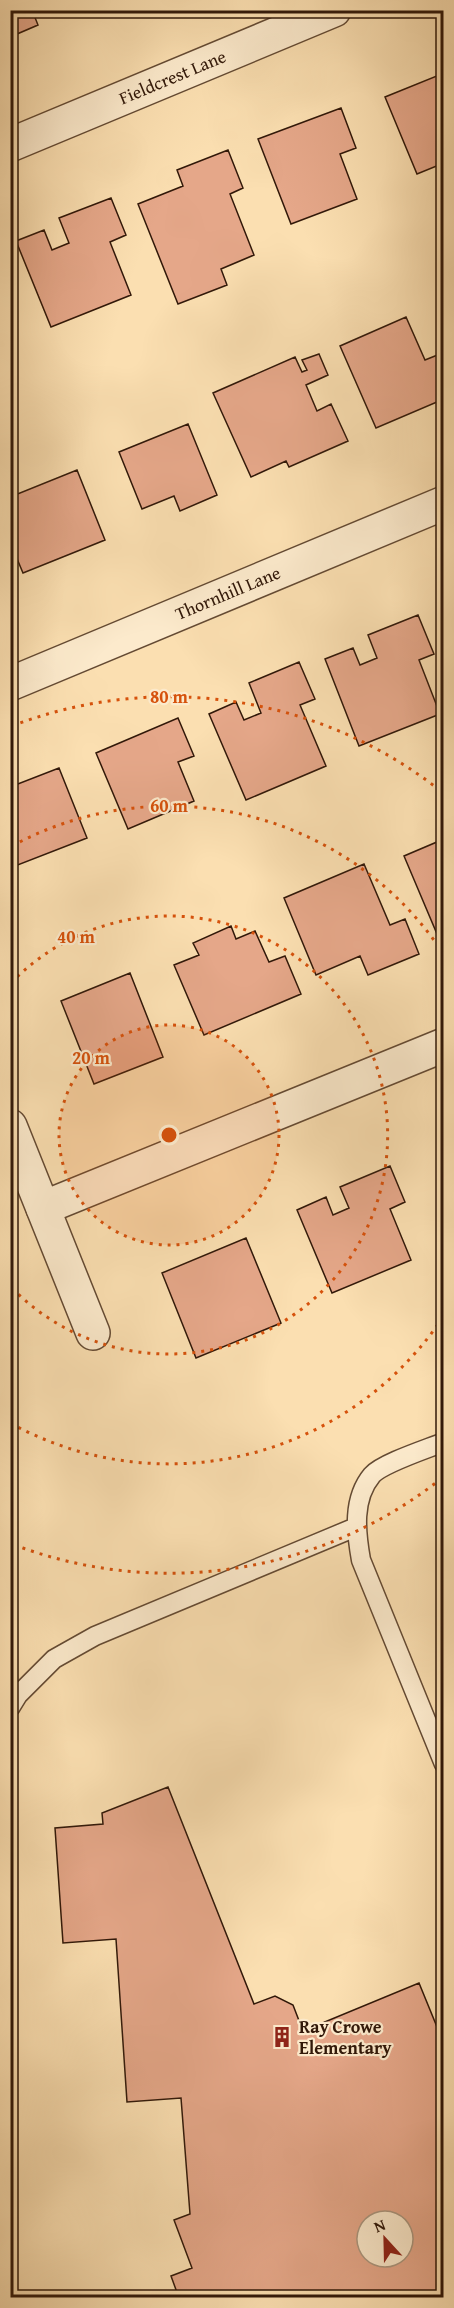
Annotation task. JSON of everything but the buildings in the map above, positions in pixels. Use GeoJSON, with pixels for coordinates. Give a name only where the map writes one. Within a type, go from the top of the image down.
{"type":"FeatureCollection","features":[{"type":"Feature","properties":{"kind":"street","name":"Fieldcrest Lane"},"geometry":{"type":"LineString","coordinates":[[10,145],[334,10]]}},
{"type":"Feature","properties":{"kind":"street","name":"Thornhill Lane"},"geometry":{"type":"LineString","coordinates":[[10,684],[444,503]]}},
{"type":"Feature","properties":{"kind":"street"},"geometry":{"type":"LineString","coordinates":[[43,1208],[444,1045]]}},
{"type":"Feature","properties":{"kind":"street"},"geometry":{"type":"LineString","coordinates":[[10,1126],[93,1333]]}},
{"type":"Feature","properties":{"kind":"lane"},"geometry":{"type":"LineString","coordinates":[[444,1442],[398,1460],[373,1474],[360,1498],[356,1527],[361,1560],[444,1764]]}},
{"type":"Feature","properties":{"kind":"lane"},"geometry":{"type":"LineString","coordinates":[[10,1708],[18,1695],[54,1659],[95,1636],[356,1527]]}},
{"type":"Feature","properties":{"kind":"place","name":"Ray Crowe Elementary"},"geometry":{"type":"Point","coordinates":[282,2037]}}]}
